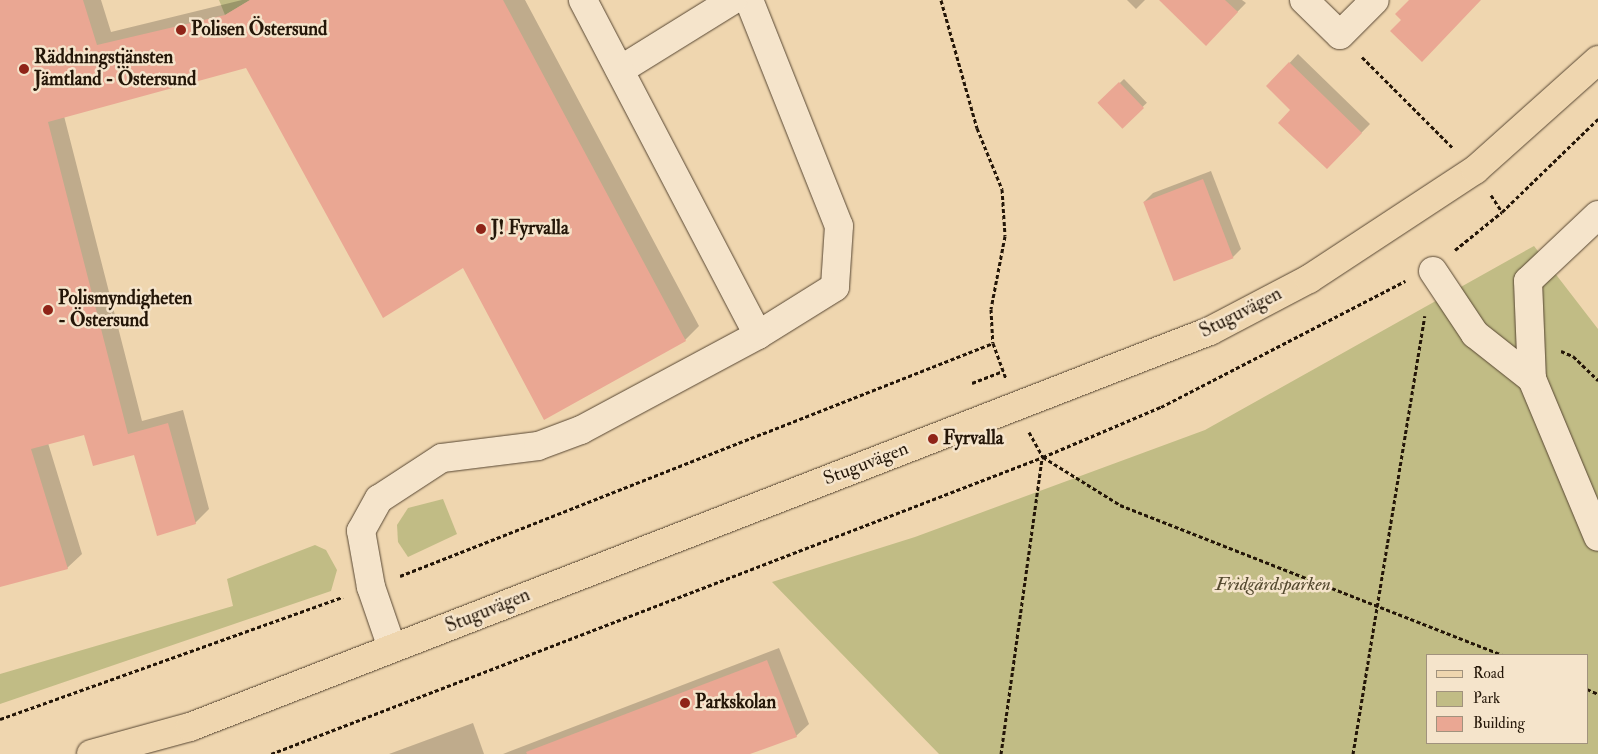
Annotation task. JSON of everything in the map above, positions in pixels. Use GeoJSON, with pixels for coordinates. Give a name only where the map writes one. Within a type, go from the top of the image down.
{"type":"FeatureCollection","features":[{"type":"Feature","properties":{"kind":"main road","name":"Stuguvägen"},"geometry":{"type":"LineString","coordinates":[[91,754],[190,727],[1210,331],[1309,279],[1475,170],[1598,60]]}},
{"type":"Feature","properties":{"kind":"main road","name":"Stuguvägen"},"geometry":{"type":"LineString","coordinates":[[142,754],[190,727]]}},
{"type":"Feature","properties":{"kind":"street"},"geometry":{"type":"LineString","coordinates":[[583,0],[758,335]]}},
{"type":"Feature","properties":{"kind":"street"},"geometry":{"type":"LineString","coordinates":[[620,70],[733,0]]}},
{"type":"Feature","properties":{"kind":"street"},"geometry":{"type":"LineString","coordinates":[[392,648],[371,587],[361,531],[379,499],[442,458],[538,446],[581,430],[758,335],[836,287],[839,226],[749,0]]}},
{"type":"Feature","properties":{"kind":"street"},"geometry":{"type":"LineString","coordinates":[[1304,0],[1340,35],[1375,0]]}},
{"type":"Feature","properties":{"kind":"street"},"geometry":{"type":"LineString","coordinates":[[1598,214],[1528,281],[1532,378],[1591,503],[1598,536]]}},
{"type":"Feature","properties":{"kind":"street"},"geometry":{"type":"LineString","coordinates":[[1433,268],[1475,334],[1532,378]]}},
{"type":"Feature","properties":{"kind":"path"},"geometry":{"type":"LineString","coordinates":[[0,719],[371,587],[993,343],[991,309],[1005,236],[1002,189],[977,128],[941,0]]}},
{"type":"Feature","properties":{"kind":"path"},"geometry":{"type":"LineString","coordinates":[[1340,35],[1443,139]]}},
{"type":"Feature","properties":{"kind":"path"},"geometry":{"type":"LineString","coordinates":[[271,754],[1043,457],[1161,407],[1433,268],[1502,212],[1598,118]]}},
{"type":"Feature","properties":{"kind":"path"},"geometry":{"type":"LineString","coordinates":[[1353,754],[1433,268]]}},
{"type":"Feature","properties":{"kind":"path"},"geometry":{"type":"LineString","coordinates":[[1531,347],[1558,349],[1573,356],[1598,380]]}},
{"type":"Feature","properties":{"kind":"path"},"geometry":{"type":"LineString","coordinates":[[972,383],[1003,372]]}},
{"type":"Feature","properties":{"kind":"path"},"geometry":{"type":"LineString","coordinates":[[1043,457],[1120,505],[1500,654]]}},
{"type":"Feature","properties":{"kind":"path"},"geometry":{"type":"LineString","coordinates":[[1001,754],[1043,457]]}},
{"type":"Feature","properties":{"kind":"green space"},"geometry":{"type":"Polygon","coordinates":[[[219,0],[250,0],[225,15],[219,0]]]}},
{"type":"Feature","properties":{"kind":"green space","name":"Fridgårdsparken"},"geometry":{"type":"Polygon","coordinates":[[[1534,246],[1598,329],[1598,754],[939,754],[772,582],[915,537],[1205,430],[1534,246]]]}},
{"type":"Feature","properties":{"kind":"green space"},"geometry":{"type":"Polygon","coordinates":[[[443,499],[457,534],[408,557],[398,542],[397,525],[408,508],[443,499]]]}},
{"type":"Feature","properties":{"kind":"green space"},"geometry":{"type":"Polygon","coordinates":[[[315,545],[326,550],[337,570],[331,591],[0,704],[0,674],[233,606],[227,579],[315,545]]]}},
{"type":"Feature","properties":{"kind":"building","name":"J! Fyrvalla"},"geometry":{"type":"Polygon","coordinates":[[[0,0],[83,0],[97,45],[225,15],[250,0],[503,0],[686,341],[544,420],[463,268],[383,318],[246,68],[48,122],[128,434],[168,423],[196,524],[157,536],[134,455],[93,466],[84,435],[31,449],[68,569],[0,587],[0,0]]]}},
{"type":"Feature","properties":{"kind":"building"},"geometry":{"type":"Polygon","coordinates":[[[1159,0],[1225,0],[1238,12],[1206,46],[1159,0]]]}},
{"type":"Feature","properties":{"kind":"building"},"geometry":{"type":"Polygon","coordinates":[[[1409,0],[1481,0],[1422,62],[1390,31],[1401,20],[1395,14],[1409,0]]]}},
{"type":"Feature","properties":{"kind":"building"},"geometry":{"type":"Polygon","coordinates":[[[1289,62],[1362,133],[1327,169],[1278,123],[1290,110],[1266,86],[1289,62]]]}},
{"type":"Feature","properties":{"kind":"building"},"geometry":{"type":"Polygon","coordinates":[[[1119,82],[1144,108],[1122,129],[1097,103],[1119,82]]]}},
{"type":"Feature","properties":{"kind":"building"},"geometry":{"type":"Polygon","coordinates":[[[1203,179],[1233,258],[1174,281],[1143,202],[1203,179]]]}},
{"type":"Feature","properties":{"kind":"building"},"geometry":{"type":"Polygon","coordinates":[[[767,660],[797,737],[750,754],[527,754],[526,752],[767,660]]]}},
{"type":"Feature","properties":{"kind":"place","name":"Polisen Östersund"},"geometry":{"type":"Point","coordinates":[181,30]}},
{"type":"Feature","properties":{"kind":"place","name":"Räddningstjänsten Jämtland - Östersund"},"geometry":{"type":"Point","coordinates":[24,69]}},
{"type":"Feature","properties":{"kind":"place","name":"J! Fyrvalla"},"geometry":{"type":"Point","coordinates":[481,229]}},
{"type":"Feature","properties":{"kind":"place","name":"Polismyndigheten - Östersund"},"geometry":{"type":"Point","coordinates":[48,310]}},
{"type":"Feature","properties":{"kind":"place","name":"Fyrvalla"},"geometry":{"type":"Point","coordinates":[933,439]}},
{"type":"Feature","properties":{"kind":"place","name":"Parkskolan"},"geometry":{"type":"Point","coordinates":[685,703]}}]}
